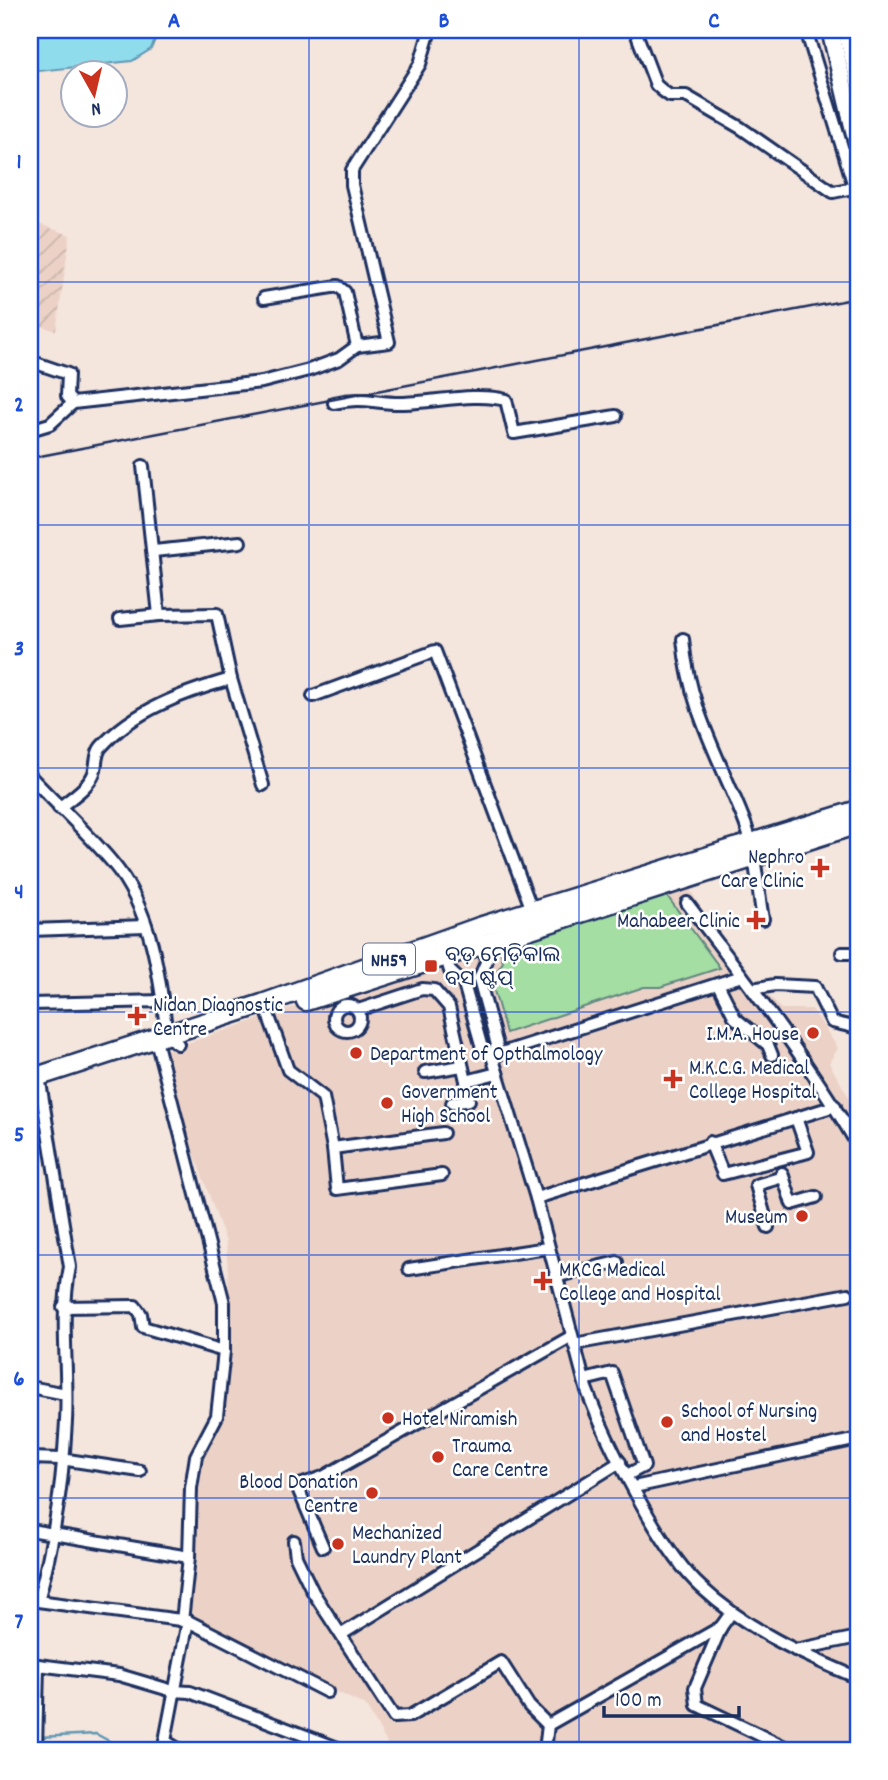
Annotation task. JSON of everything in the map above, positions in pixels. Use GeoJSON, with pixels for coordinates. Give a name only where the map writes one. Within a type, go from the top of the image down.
{"type":"FeatureCollection","features":[{"type":"Feature","properties":{"kind":"highway","name":"NH59"},"geometry":{"type":"LineString","coordinates":[[751,850],[858,810]]}},
{"type":"Feature","properties":{"kind":"highway","name":"NH59"},"geometry":{"type":"LineString","coordinates":[[35,1084],[481,935],[532,910],[666,876],[751,850],[858,824]]}},
{"type":"Feature","properties":{"kind":"highway"},"geometry":{"type":"LineString","coordinates":[[481,935],[666,876]]}},
{"type":"Feature","properties":{"kind":"highway"},"geometry":{"type":"LineString","coordinates":[[165,1042],[268,1014],[443,948]]}},
{"type":"Feature","properties":{"kind":"main road"},"geometry":{"type":"LineString","coordinates":[[830,30],[858,147]]}},
{"type":"Feature","properties":{"kind":"street"},"geometry":{"type":"LineString","coordinates":[[30,430],[50,424],[73,403],[292,376],[339,359],[356,346],[388,342],[352,185],[352,170],[420,64],[430,30]]}},
{"type":"Feature","properties":{"kind":"street"},"geometry":{"type":"LineString","coordinates":[[635,30],[656,85],[663,92],[670,96],[686,96],[741,128],[833,192],[857,192],[806,30]]}},
{"type":"Feature","properties":{"kind":"street"},"geometry":{"type":"LineString","coordinates":[[843,30],[858,90]]}},
{"type":"Feature","properties":{"kind":"street"},"geometry":{"type":"LineString","coordinates":[[264,298],[338,286],[345,292],[356,346]]}},
{"type":"Feature","properties":{"kind":"street"},"geometry":{"type":"LineString","coordinates":[[30,361],[68,374],[67,396],[73,403]]}},
{"type":"Feature","properties":{"kind":"street"},"geometry":{"type":"LineString","coordinates":[[334,403],[371,399],[403,404],[490,396],[506,400],[514,433],[616,416]]}},
{"type":"Feature","properties":{"kind":"street"},"geometry":{"type":"LineString","coordinates":[[144,466],[159,615]]}},
{"type":"Feature","properties":{"kind":"street"},"geometry":{"type":"LineString","coordinates":[[153,551],[240,542]]}},
{"type":"Feature","properties":{"kind":"street"},"geometry":{"type":"LineString","coordinates":[[120,619],[216,614],[231,679],[263,785]]}},
{"type":"Feature","properties":{"kind":"street"},"geometry":{"type":"LineString","coordinates":[[683,639],[686,676],[695,705],[744,820],[763,919]]}},
{"type":"Feature","properties":{"kind":"street"},"geometry":{"type":"LineString","coordinates":[[313,696],[435,651],[532,910]]}},
{"type":"Feature","properties":{"kind":"street"},"geometry":{"type":"LineString","coordinates":[[59,808],[88,784],[99,749],[135,719],[168,700],[231,679]]}},
{"type":"Feature","properties":{"kind":"street"},"geometry":{"type":"LineString","coordinates":[[30,776],[114,863],[146,926],[163,1001],[165,1042],[224,1303],[224,1351],[217,1416],[196,1456],[191,1488],[185,1621],[165,1741],[180,1750]]}},
{"type":"Feature","properties":{"kind":"street"},"geometry":{"type":"LineString","coordinates":[[687,903],[835,1106],[858,1146]]}},
{"type":"Feature","properties":{"kind":"street"},"geometry":{"type":"LineString","coordinates":[[30,930],[146,926]]}},
{"type":"Feature","properties":{"kind":"street"},"geometry":{"type":"LineString","coordinates":[[481,935],[487,960],[479,979],[497,1045],[492,1056]]}},
{"type":"Feature","properties":{"kind":"street"},"geometry":{"type":"LineString","coordinates":[[443,948],[450,971],[464,984],[482,1048],[492,1056],[536,1198],[555,1277],[597,1418],[634,1487],[670,1547],[698,1585],[732,1613],[795,1650],[858,1678]]}},
{"type":"Feature","properties":{"kind":"street"},"geometry":{"type":"LineString","coordinates":[[842,953],[858,953]]}},
{"type":"Feature","properties":{"kind":"street"},"geometry":{"type":"LineString","coordinates":[[492,1056],[742,976]]}},
{"type":"Feature","properties":{"kind":"street"},"geometry":{"type":"LineString","coordinates":[[718,984],[736,1018],[768,1045],[772,1055]]}},
{"type":"Feature","properties":{"kind":"street"},"geometry":{"type":"LineString","coordinates":[[752,989],[775,985],[815,987],[832,1022],[858,1028]]}},
{"type":"Feature","properties":{"kind":"street"},"geometry":{"type":"LineString","coordinates":[[358,1010],[411,992],[434,990],[449,1007],[466,1081],[469,1100],[452,1103]]}},
{"type":"Feature","properties":{"kind":"street"},"geometry":{"type":"LineString","coordinates":[[30,1004],[163,1001]]}},
{"type":"Feature","properties":{"kind":"street"},"geometry":{"type":"LineString","coordinates":[[268,1014],[288,1070],[323,1097],[333,1147],[337,1189],[442,1175]]}},
{"type":"Feature","properties":{"kind":"street"},"geometry":{"type":"LineString","coordinates":[[425,1072],[462,1066]]}},
{"type":"Feature","properties":{"kind":"street"},"geometry":{"type":"LineString","coordinates":[[466,1081],[497,1073]]}},
{"type":"Feature","properties":{"kind":"street"},"geometry":{"type":"LineString","coordinates":[[35,1084],[70,1266],[63,1307],[66,1394],[61,1459],[53,1535],[38,1601],[185,1621],[327,1692]]}},
{"type":"Feature","properties":{"kind":"street"},"geometry":{"type":"LineString","coordinates":[[536,1198],[835,1106]]}},
{"type":"Feature","properties":{"kind":"street"},"geometry":{"type":"LineString","coordinates":[[710,1143],[723,1174],[808,1152],[796,1118]]}},
{"type":"Feature","properties":{"kind":"street"},"geometry":{"type":"LineString","coordinates":[[333,1147],[443,1133]]}},
{"type":"Feature","properties":{"kind":"street"},"geometry":{"type":"LineString","coordinates":[[778,1160],[792,1204],[816,1197]]}},
{"type":"Feature","properties":{"kind":"street"},"geometry":{"type":"LineString","coordinates":[[763,1164],[768,1182]]}},
{"type":"Feature","properties":{"kind":"street"},"geometry":{"type":"LineString","coordinates":[[768,1227],[756,1185],[783,1177]]}},
{"type":"Feature","properties":{"kind":"street"},"geometry":{"type":"LineString","coordinates":[[409,1269],[548,1248]]}},
{"type":"Feature","properties":{"kind":"street"},"geometry":{"type":"LineString","coordinates":[[555,1277],[617,1262]]}},
{"type":"Feature","properties":{"kind":"street"},"geometry":{"type":"LineString","coordinates":[[323,1547],[297,1486],[323,1477],[573,1340],[848,1294]]}},
{"type":"Feature","properties":{"kind":"street"},"geometry":{"type":"LineString","coordinates":[[63,1307],[135,1306],[143,1327],[224,1351]]}},
{"type":"Feature","properties":{"kind":"street"},"geometry":{"type":"LineString","coordinates":[[584,1380],[612,1373],[643,1466],[628,1475]]}},
{"type":"Feature","properties":{"kind":"street"},"geometry":{"type":"LineString","coordinates":[[30,1387],[66,1394]]}},
{"type":"Feature","properties":{"kind":"street"},"geometry":{"type":"LineString","coordinates":[[634,1487],[858,1439]]}},
{"type":"Feature","properties":{"kind":"street"},"geometry":{"type":"LineString","coordinates":[[30,1458],[61,1459],[140,1471]]}},
{"type":"Feature","properties":{"kind":"street"},"geometry":{"type":"LineString","coordinates":[[342,1633],[620,1462]]}},
{"type":"Feature","properties":{"kind":"street"},"geometry":{"type":"LineString","coordinates":[[30,1530],[189,1557]]}},
{"type":"Feature","properties":{"kind":"street"},"geometry":{"type":"LineString","coordinates":[[294,1541],[296,1557],[313,1592],[394,1717],[410,1716],[501,1662],[529,1706],[548,1725]]}},
{"type":"Feature","properties":{"kind":"street"},"geometry":{"type":"LineString","coordinates":[[732,1613],[721,1627],[695,1688],[696,1705],[791,1750]]}},
{"type":"Feature","properties":{"kind":"street"},"geometry":{"type":"LineString","coordinates":[[548,1725],[721,1627]]}},
{"type":"Feature","properties":{"kind":"street"},"geometry":{"type":"LineString","coordinates":[[795,1650],[858,1637]]}},
{"type":"Feature","properties":{"kind":"street"},"geometry":{"type":"LineString","coordinates":[[36,1750],[34,1665],[119,1675],[190,1692],[342,1750]]}},
{"type":"Feature","properties":{"kind":"street"},"geometry":{"type":"LineString","coordinates":[[545,1750],[548,1725]]}},
{"type":"Feature","properties":{"kind":"shaded area"},"geometry":{"type":"Polygon","coordinates":[[[30,221],[70,235],[56,331],[30,322],[30,221]]]}},
{"type":"Feature","properties":{"kind":"shaded area","name":"MKCG Medical College and Hospital"},"geometry":{"type":"Polygon","coordinates":[[[682,876],[718,937],[781,1009],[812,1009],[838,1048],[829,1063],[858,1113],[858,1750],[391,1750],[366,1706],[183,1617],[197,1566],[196,1500],[201,1457],[225,1378],[231,1320],[226,1242],[158,1053],[682,876]]]}},
{"type":"Feature","properties":{"kind":"green space"},"geometry":{"type":"Polygon","coordinates":[[[662,889],[720,968],[660,987],[644,987],[506,1033],[491,980],[503,962],[498,944],[662,889]]]}},
{"type":"Feature","properties":{"kind":"water"},"geometry":{"type":"Polygon","coordinates":[[[30,30],[159,30],[151,49],[132,61],[60,60],[60,69],[30,72],[30,30]]]}},
{"type":"Feature","properties":{"kind":"waterway"},"geometry":{"type":"LineString","coordinates":[[39,1737],[96,1734],[126,1750]]}},
{"type":"Feature","properties":{"kind":"railway"},"geometry":{"type":"LineString","coordinates":[[30,458],[858,298]]}},
{"type":"Feature","properties":{"kind":"place","name":"Nephro Care Clinic"},"geometry":{"type":"Point","coordinates":[820,868]}},
{"type":"Feature","properties":{"kind":"place","name":"Mahabeer Clinic"},"geometry":{"type":"Point","coordinates":[756,920]}},
{"type":"Feature","properties":{"kind":"place","name":"ବଡ଼ ମେଡ଼ିକାଲ ବସ ଷ୍ଟପ୍"},"geometry":{"type":"Point","coordinates":[431,966]}},
{"type":"Feature","properties":{"kind":"place","name":"Nidan Diagnostic Centre"},"geometry":{"type":"Point","coordinates":[137,1016]}},
{"type":"Feature","properties":{"kind":"place","name":"I.M.A. House"},"geometry":{"type":"Point","coordinates":[813,1033]}},
{"type":"Feature","properties":{"kind":"place","name":"Department of Opthalmology"},"geometry":{"type":"Point","coordinates":[356,1053]}},
{"type":"Feature","properties":{"kind":"place","name":"M.K.C.G. Medical College Hospital"},"geometry":{"type":"Point","coordinates":[673,1079]}},
{"type":"Feature","properties":{"kind":"place","name":"Government High School"},"geometry":{"type":"Point","coordinates":[387,1103]}},
{"type":"Feature","properties":{"kind":"place","name":"Museum"},"geometry":{"type":"Point","coordinates":[802,1216]}},
{"type":"Feature","properties":{"kind":"place","name":"MKCG Medical College and Hospital"},"geometry":{"type":"Point","coordinates":[543,1281]}},
{"type":"Feature","properties":{"kind":"place","name":"Hotel Niramish"},"geometry":{"type":"Point","coordinates":[388,1418]}},
{"type":"Feature","properties":{"kind":"place","name":"School of Nursing and Hostel"},"geometry":{"type":"Point","coordinates":[667,1422]}},
{"type":"Feature","properties":{"kind":"place","name":"Trauma Care Centre"},"geometry":{"type":"Point","coordinates":[438,1457]}},
{"type":"Feature","properties":{"kind":"place","name":"Blood Donation Centre"},"geometry":{"type":"Point","coordinates":[372,1493]}},
{"type":"Feature","properties":{"kind":"place","name":"Mechanized Laundry Plant"},"geometry":{"type":"Point","coordinates":[338,1544]}}]}
